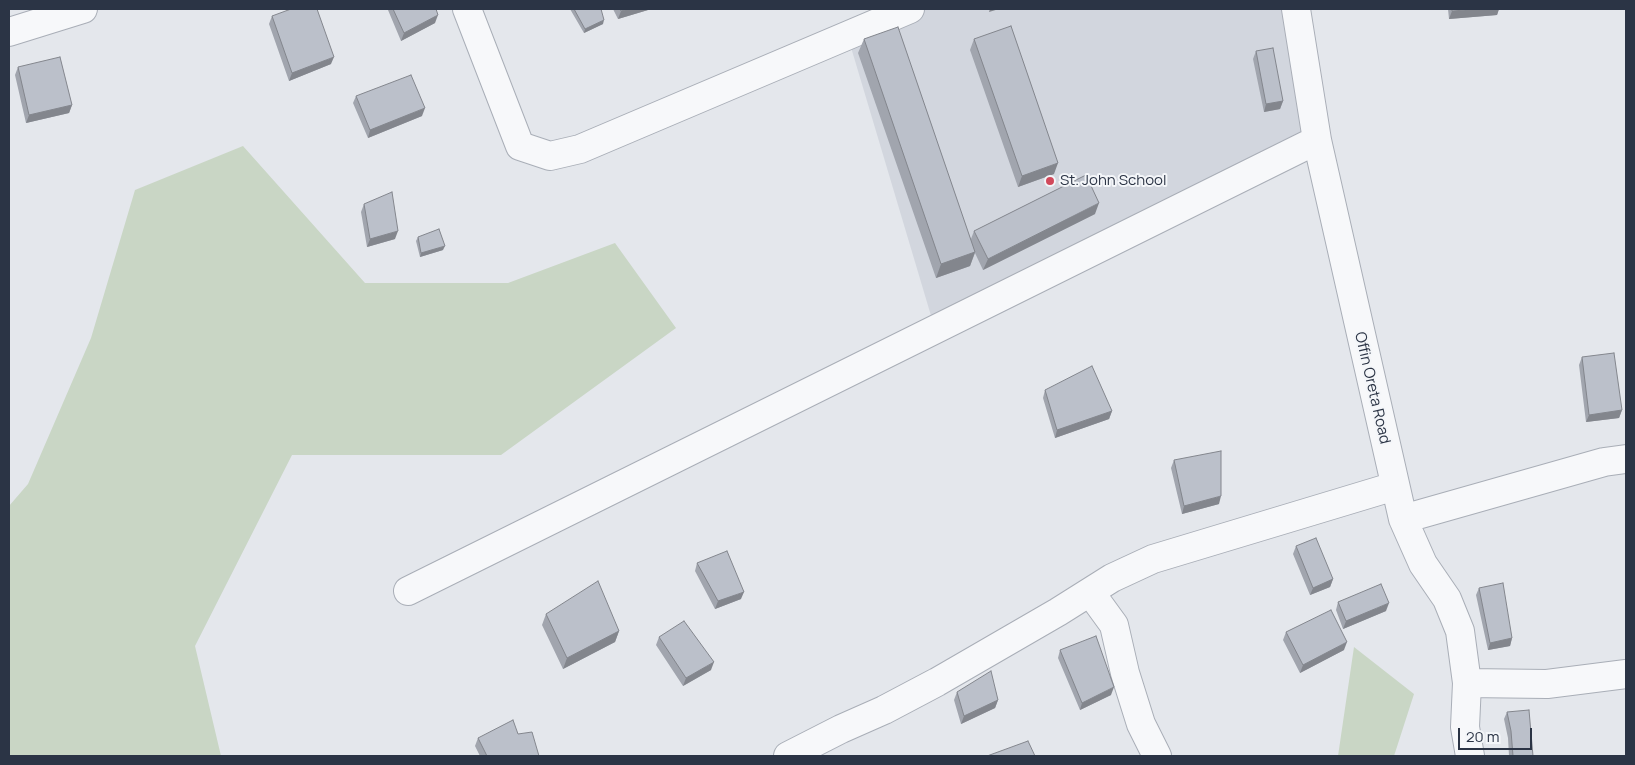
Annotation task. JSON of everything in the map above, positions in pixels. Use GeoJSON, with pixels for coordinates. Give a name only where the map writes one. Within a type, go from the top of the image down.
{"type":"FeatureCollection","features":[{"type":"Feature","properties":{"kind":"street"},"geometry":{"type":"LineString","coordinates":[[9,32],[83,9]]}},
{"type":"Feature","properties":{"kind":"street"},"geometry":{"type":"LineString","coordinates":[[467,9],[520,146],[550,156],[580,149],[910,9]]}},
{"type":"Feature","properties":{"kind":"street","name":"Offin Oreta Road"},"geometry":{"type":"LineString","coordinates":[[1296,9],[1317,140],[1403,519],[1423,564],[1447,599],[1460,631],[1467,683],[1465,727],[1470,756]]}},
{"type":"Feature","properties":{"kind":"street"},"geometry":{"type":"LineString","coordinates":[[408,591],[1317,140]]}},
{"type":"Feature","properties":{"kind":"street"},"geometry":{"type":"LineString","coordinates":[[1403,519],[1604,462],[1626,459]]}},
{"type":"Feature","properties":{"kind":"street"},"geometry":{"type":"LineString","coordinates":[[788,756],[884,710],[937,682],[1112,578],[1153,559],[1395,486]]}},
{"type":"Feature","properties":{"kind":"street"},"geometry":{"type":"LineString","coordinates":[[1090,592],[1114,625],[1125,673],[1141,724],[1157,756]]}},
{"type":"Feature","properties":{"kind":"street"},"geometry":{"type":"LineString","coordinates":[[1467,683],[1547,684],[1626,674]]}},
{"type":"Feature","properties":{"kind":"shaded area","name":"St. John School"},"geometry":{"type":"Polygon","coordinates":[[[923,9],[1284,9],[1307,134],[932,319],[850,44],[923,9]]]}},
{"type":"Feature","properties":{"kind":"green space"},"geometry":{"type":"Polygon","coordinates":[[[243,146],[365,283],[508,283],[615,243],[676,328],[501,455],[292,455],[195,646],[221,756],[9,756],[9,506],[28,484],[91,338],[135,190],[243,146]]]}},
{"type":"Feature","properties":{"kind":"green space"},"geometry":{"type":"Polygon","coordinates":[[[1354,647],[1414,694],[1394,756],[1338,756],[1354,647]]]}},
{"type":"Feature","properties":{"kind":"building"},"geometry":{"type":"Polygon","coordinates":[[[291,9],[317,9],[334,57],[292,73],[272,16],[291,9]]]}},
{"type":"Feature","properties":{"kind":"building"},"geometry":{"type":"Polygon","coordinates":[[[393,9],[436,9],[438,15],[404,33],[393,9]]]}},
{"type":"Feature","properties":{"kind":"building"},"geometry":{"type":"Polygon","coordinates":[[[574,9],[601,9],[604,20],[585,29],[574,9]]]}},
{"type":"Feature","properties":{"kind":"building"},"geometry":{"type":"Polygon","coordinates":[[[1452,9],[1479,9],[1452,11],[1452,9]]]}},
{"type":"Feature","properties":{"kind":"building"},"geometry":{"type":"Polygon","coordinates":[[[1011,26],[1058,163],[1022,176],[974,39],[1011,26]]]}},
{"type":"Feature","properties":{"kind":"building"},"geometry":{"type":"Polygon","coordinates":[[[898,27],[975,252],[941,264],[864,39],[898,27]]]}},
{"type":"Feature","properties":{"kind":"building"},"geometry":{"type":"Polygon","coordinates":[[[1273,48],[1283,101],[1266,104],[1256,51],[1273,48]]]}},
{"type":"Feature","properties":{"kind":"building"},"geometry":{"type":"Polygon","coordinates":[[[60,57],[72,105],[29,115],[18,67],[60,57]]]}},
{"type":"Feature","properties":{"kind":"building"},"geometry":{"type":"Polygon","coordinates":[[[411,75],[425,108],[370,130],[356,96],[411,75]]]}},
{"type":"Feature","properties":{"kind":"building"},"geometry":{"type":"Polygon","coordinates":[[[1086,175],[1099,203],[988,259],[974,231],[1086,175]]]}},
{"type":"Feature","properties":{"kind":"building"},"geometry":{"type":"Polygon","coordinates":[[[392,192],[398,231],[370,239],[364,204],[392,192]]]}},
{"type":"Feature","properties":{"kind":"building"},"geometry":{"type":"Polygon","coordinates":[[[439,229],[445,246],[421,253],[418,237],[439,229]]]}},
{"type":"Feature","properties":{"kind":"building"},"geometry":{"type":"Polygon","coordinates":[[[1614,353],[1622,410],[1589,415],[1582,357],[1614,353]]]}},
{"type":"Feature","properties":{"kind":"building"},"geometry":{"type":"Polygon","coordinates":[[[1092,366],[1112,411],[1057,430],[1045,390],[1092,366]]]}},
{"type":"Feature","properties":{"kind":"building"},"geometry":{"type":"Polygon","coordinates":[[[1221,451],[1221,496],[1184,506],[1174,460],[1221,451]]]}},
{"type":"Feature","properties":{"kind":"building"},"geometry":{"type":"Polygon","coordinates":[[[1316,538],[1333,579],[1313,588],[1296,546],[1316,538]]]}},
{"type":"Feature","properties":{"kind":"building"},"geometry":{"type":"Polygon","coordinates":[[[727,551],[744,592],[718,601],[697,563],[727,551]]]}},
{"type":"Feature","properties":{"kind":"building"},"geometry":{"type":"Polygon","coordinates":[[[598,581],[619,631],[567,658],[546,614],[598,581]]]}},
{"type":"Feature","properties":{"kind":"building"},"geometry":{"type":"Polygon","coordinates":[[[1503,583],[1512,638],[1490,643],[1479,588],[1503,583]]]}},
{"type":"Feature","properties":{"kind":"building"},"geometry":{"type":"Polygon","coordinates":[[[1381,584],[1389,603],[1346,621],[1338,602],[1381,584]]]}},
{"type":"Feature","properties":{"kind":"building"},"geometry":{"type":"Polygon","coordinates":[[[1331,610],[1347,642],[1303,665],[1286,632],[1331,610]]]}},
{"type":"Feature","properties":{"kind":"building"},"geometry":{"type":"Polygon","coordinates":[[[684,621],[714,662],[686,678],[659,637],[684,621]]]}},
{"type":"Feature","properties":{"kind":"building"},"geometry":{"type":"Polygon","coordinates":[[[1096,636],[1114,687],[1082,703],[1060,650],[1096,636]]]}},
{"type":"Feature","properties":{"kind":"building"},"geometry":{"type":"Polygon","coordinates":[[[991,671],[998,700],[964,716],[957,692],[991,671]]]}},
{"type":"Feature","properties":{"kind":"building"},"geometry":{"type":"Polygon","coordinates":[[[1529,710],[1533,756],[1513,756],[1507,712],[1529,710]]]}},
{"type":"Feature","properties":{"kind":"building"},"geometry":{"type":"Polygon","coordinates":[[[513,720],[518,734],[532,732],[539,756],[487,756],[478,738],[513,720]]]}},
{"type":"Feature","properties":{"kind":"building"},"geometry":{"type":"Polygon","coordinates":[[[1028,741],[1035,756],[987,756],[1028,741]]]}},
{"type":"Feature","properties":{"kind":"place","name":"St. John School"},"geometry":{"type":"Point","coordinates":[1050,181]}}]}
